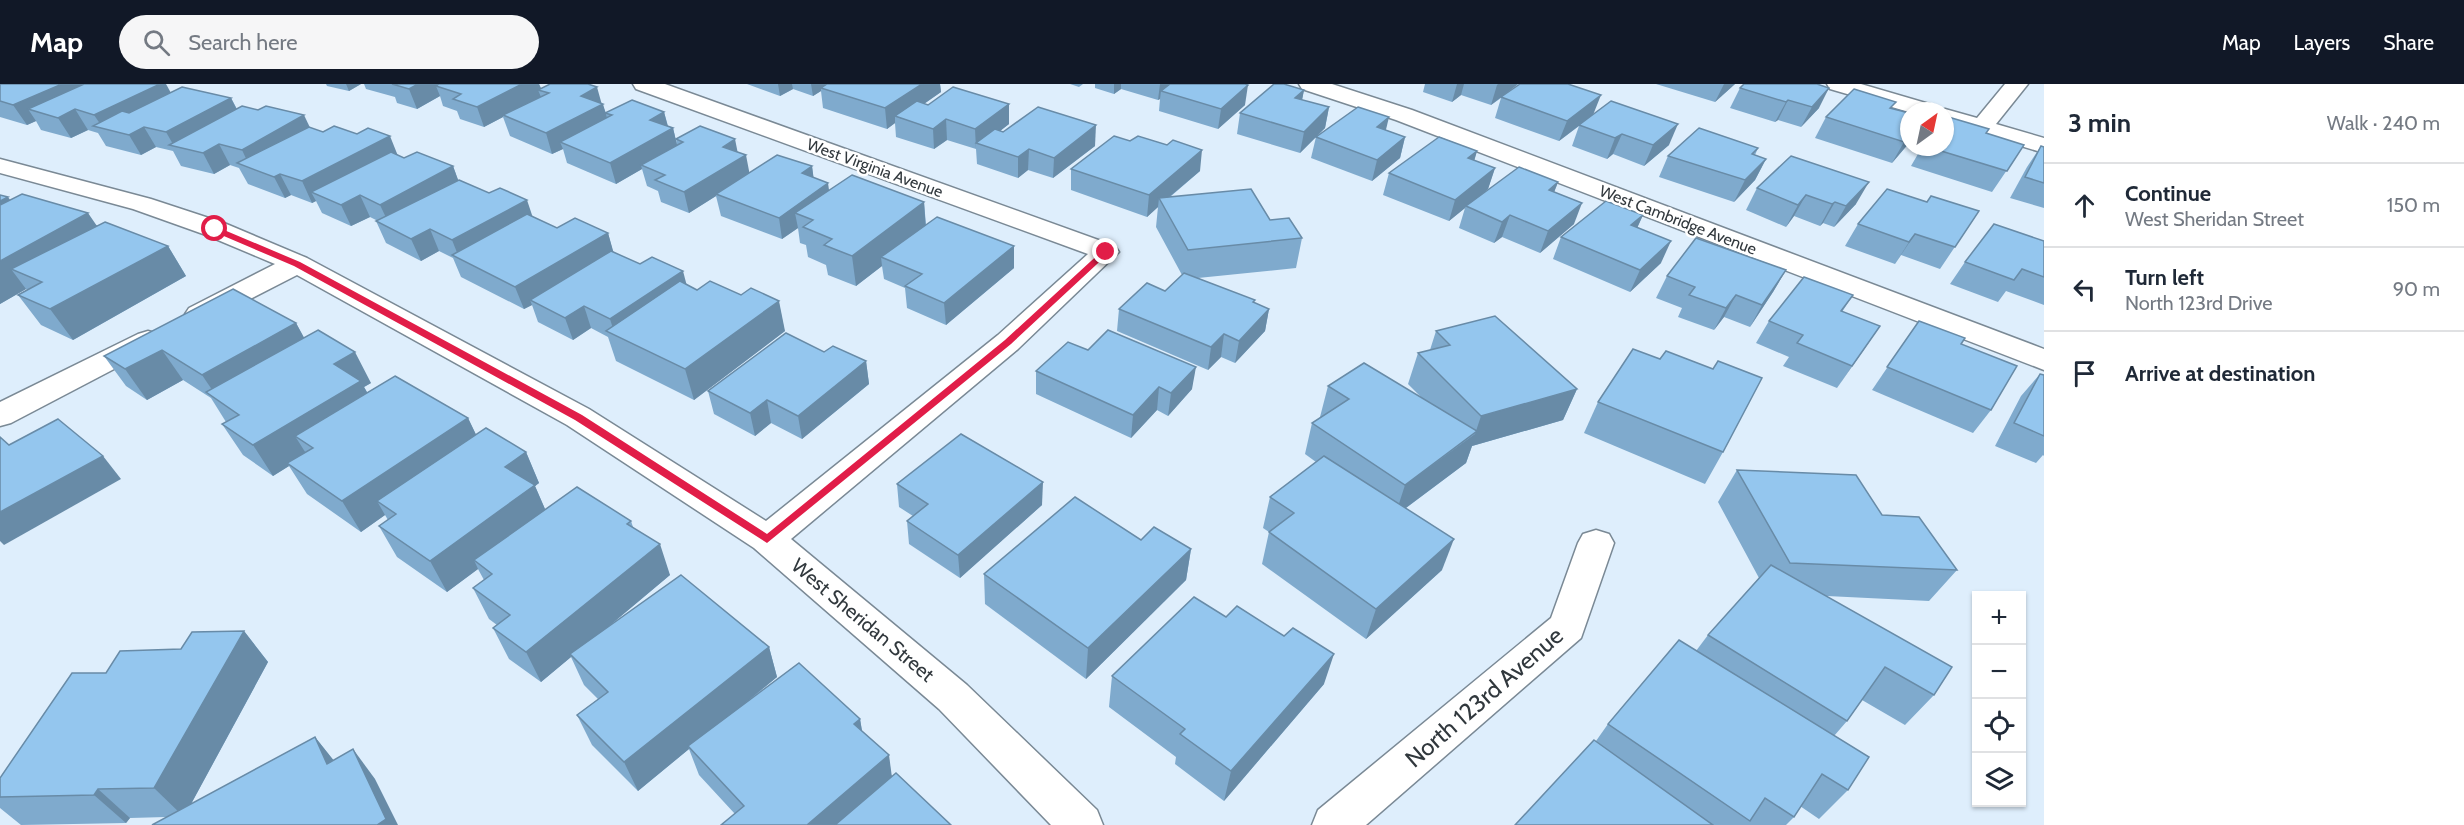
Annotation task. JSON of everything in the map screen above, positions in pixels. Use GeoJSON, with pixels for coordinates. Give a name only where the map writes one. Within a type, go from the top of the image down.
{"type":"FeatureCollection","features":[{"type":"Feature","properties":{"kind":"street","name":"West Virginia Avenue"},"geometry":{"type":"LineString","coordinates":[[644,84],[1106,252],[1008,342],[767,539]]}},
{"type":"Feature","properties":{"kind":"street","name":"West Cambridge Avenue"},"geometry":{"type":"LineString","coordinates":[[1310,84],[1404,115],[2044,360]]}},
{"type":"Feature","properties":{"kind":"street"},"geometry":{"type":"LineString","coordinates":[[1838,84],[1900,103]]}},
{"type":"Feature","properties":{"kind":"street"},"geometry":{"type":"LineString","coordinates":[[1982,127],[2017,84]]}},
{"type":"Feature","properties":{"kind":"street"},"geometry":{"type":"LineString","coordinates":[[1954,119],[2044,146]]}},
{"type":"Feature","properties":{"kind":"street","name":"West Sheridan Street"},"geometry":{"type":"LineString","coordinates":[[0,166],[141,204],[215,229],[297,264],[578,417],[767,539],[953,697],[1081,825]]}},
{"type":"Feature","properties":{"kind":"street"},"geometry":{"type":"LineString","coordinates":[[0,415],[297,264]]}},
{"type":"Feature","properties":{"kind":"street","name":"North 123rd Avenue"},"geometry":{"type":"LineString","coordinates":[[1334,825],[1567,627],[1596,543]]}},
{"type":"Feature","properties":{"kind":"building"},"geometry":{"type":"Polygon","coordinates":[[[0,84],[62,84],[13,105],[0,101],[0,84]]]}},
{"type":"Feature","properties":{"kind":"building"},"geometry":{"type":"Polygon","coordinates":[[[84,84],[160,84],[94,115],[75,109],[58,118],[28,109],[84,84]]]}},
{"type":"Feature","properties":{"kind":"building"},"geometry":{"type":"Polygon","coordinates":[[[392,84],[418,84],[409,89],[392,84]]]}},
{"type":"Feature","properties":{"kind":"building"},"geometry":{"type":"Polygon","coordinates":[[[439,84],[522,84],[477,107],[453,99],[461,94],[436,86],[439,84]]]}},
{"type":"Feature","properties":{"kind":"building"},"geometry":{"type":"Polygon","coordinates":[[[550,84],[588,84],[597,87],[581,96],[603,104],[546,133],[503,115],[549,93],[538,90],[550,84]]]}},
{"type":"Feature","properties":{"kind":"building"},"geometry":{"type":"Polygon","coordinates":[[[827,84],[922,84],[885,108],[821,88],[827,84]]]}},
{"type":"Feature","properties":{"kind":"building"},"geometry":{"type":"Polygon","coordinates":[[[1170,84],[1248,85],[1221,109],[1161,91],[1170,84]]]}},
{"type":"Feature","properties":{"kind":"building"},"geometry":{"type":"Polygon","coordinates":[[[1274,84],[1284,84],[1304,90],[1295,98],[1329,107],[1304,132],[1240,113],[1274,84]]]}},
{"type":"Feature","properties":{"kind":"building"},"geometry":{"type":"Polygon","coordinates":[[[1520,84],[1568,84],[1601,95],[1567,121],[1501,97],[1520,84]]]}},
{"type":"Feature","properties":{"kind":"building"},"geometry":{"type":"Polygon","coordinates":[[[1744,84],[1817,84],[1829,88],[1812,107],[1740,88],[1744,84]]]}},
{"type":"Feature","properties":{"kind":"building"},"geometry":{"type":"Polygon","coordinates":[[[182,87],[231,98],[166,132],[144,127],[129,135],[93,126],[122,111],[129,113],[182,87]]]}},
{"type":"Feature","properties":{"kind":"building"},"geometry":{"type":"Polygon","coordinates":[[[953,87],[1009,104],[975,129],[946,119],[933,129],[895,116],[917,101],[928,105],[953,87]]]}},
{"type":"Feature","properties":{"kind":"building"},"geometry":{"type":"Polygon","coordinates":[[[1854,89],[1896,102],[1890,108],[1900,111],[1900,141],[1826,117],[1854,89]]]}},
{"type":"Feature","properties":{"kind":"building"},"geometry":{"type":"Polygon","coordinates":[[[632,100],[664,112],[650,120],[673,128],[610,163],[560,142],[612,115],[605,113],[632,100]]]}},
{"type":"Feature","properties":{"kind":"building"},"geometry":{"type":"Polygon","coordinates":[[[1611,101],[1678,124],[1653,145],[1622,134],[1615,138],[1579,125],[1611,101]]]}},
{"type":"Feature","properties":{"kind":"building"},"geometry":{"type":"Polygon","coordinates":[[[242,106],[258,110],[266,106],[304,115],[242,150],[219,144],[203,153],[169,145],[242,106]]]}},
{"type":"Feature","properties":{"kind":"building"},"geometry":{"type":"Polygon","coordinates":[[[1038,107],[1096,125],[1054,158],[1029,149],[1018,157],[976,143],[995,129],[1003,132],[1038,107]]]}},
{"type":"Feature","properties":{"kind":"building"},"geometry":{"type":"Polygon","coordinates":[[[1358,107],[1389,117],[1377,127],[1405,137],[1377,160],[1316,137],[1358,107]]]}},
{"type":"Feature","properties":{"kind":"building"},"geometry":{"type":"Polygon","coordinates":[[[1954,119],[1989,129],[1986,133],[2024,145],[2007,171],[1954,155],[1954,119]]]}},
{"type":"Feature","properties":{"kind":"building"},"geometry":{"type":"Polygon","coordinates":[[[334,126],[357,134],[368,128],[390,136],[302,181],[280,174],[274,177],[237,163],[309,127],[323,132],[334,126]]]}},
{"type":"Feature","properties":{"kind":"building"},"geometry":{"type":"Polygon","coordinates":[[[700,126],[735,139],[723,147],[746,155],[684,192],[655,180],[665,175],[641,165],[683,142],[676,139],[700,126]]]}},
{"type":"Feature","properties":{"kind":"building"},"geometry":{"type":"Polygon","coordinates":[[[1699,128],[1758,148],[1752,154],[1766,159],[1745,180],[1668,156],[1699,128]]]}},
{"type":"Feature","properties":{"kind":"building"},"geometry":{"type":"Polygon","coordinates":[[[1114,136],[1130,141],[1138,136],[1167,145],[1173,140],[1202,150],[1149,195],[1071,169],[1114,136]]]}},
{"type":"Feature","properties":{"kind":"building"},"geometry":{"type":"Polygon","coordinates":[[[1439,137],[1477,151],[1468,158],[1495,168],[1455,200],[1389,173],[1439,137]]]}},
{"type":"Feature","properties":{"kind":"building"},"geometry":{"type":"Polygon","coordinates":[[[2041,146],[2044,147],[2044,183],[2025,177],[2041,146]]]}},
{"type":"Feature","properties":{"kind":"building"},"geometry":{"type":"Polygon","coordinates":[[[391,152],[404,158],[417,152],[453,166],[380,205],[360,195],[341,205],[311,192],[391,152]]]}},
{"type":"Feature","properties":{"kind":"building"},"geometry":{"type":"Polygon","coordinates":[[[777,155],[812,166],[802,173],[828,183],[779,218],[716,194],[777,155]]]}},
{"type":"Feature","properties":{"kind":"building"},"geometry":{"type":"Polygon","coordinates":[[[1791,156],[1869,182],[1846,206],[1806,195],[1798,205],[1757,188],[1791,156]]]}},
{"type":"Feature","properties":{"kind":"building"},"geometry":{"type":"Polygon","coordinates":[[[1519,167],[1558,182],[1549,190],[1582,203],[1548,231],[1510,215],[1502,222],[1466,206],[1519,167]]]}},
{"type":"Feature","properties":{"kind":"building"},"geometry":{"type":"Polygon","coordinates":[[[852,175],[924,202],[852,256],[824,245],[832,239],[803,227],[813,220],[795,213],[852,175]]]}},
{"type":"Feature","properties":{"kind":"building"},"geometry":{"type":"Polygon","coordinates":[[[459,180],[489,193],[500,188],[527,200],[452,240],[430,229],[411,239],[376,221],[459,180]]]}},
{"type":"Feature","properties":{"kind":"building"},"geometry":{"type":"Polygon","coordinates":[[[1251,189],[1270,220],[1289,218],[1302,238],[1188,250],[1159,198],[1251,189]]]}},
{"type":"Feature","properties":{"kind":"building"},"geometry":{"type":"Polygon","coordinates":[[[1887,189],[1927,202],[1931,196],[1979,211],[1955,247],[1915,234],[1909,242],[1858,224],[1887,189]]]}},
{"type":"Feature","properties":{"kind":"building"},"geometry":{"type":"Polygon","coordinates":[[[22,194],[88,213],[0,261],[0,205],[22,194]]]}},
{"type":"Feature","properties":{"kind":"building"},"geometry":{"type":"Polygon","coordinates":[[[0,195],[8,197],[0,201],[0,195]]]}},
{"type":"Feature","properties":{"kind":"building"},"geometry":{"type":"Polygon","coordinates":[[[1606,201],[1643,215],[1631,225],[1671,241],[1640,270],[1561,237],[1606,201]]]}},
{"type":"Feature","properties":{"kind":"building"},"geometry":{"type":"Polygon","coordinates":[[[527,214],[557,228],[575,218],[608,233],[515,287],[452,255],[527,214]]]}},
{"type":"Feature","properties":{"kind":"building"},"geometry":{"type":"Polygon","coordinates":[[[937,217],[1014,246],[944,303],[905,286],[922,274],[881,257],[937,217]]]}},
{"type":"Feature","properties":{"kind":"building"},"geometry":{"type":"Polygon","coordinates":[[[105,222],[168,246],[50,309],[18,295],[42,282],[11,269],[105,222]]]}},
{"type":"Feature","properties":{"kind":"building"},"geometry":{"type":"Polygon","coordinates":[[[1994,224],[2044,241],[2044,277],[2022,269],[2014,280],[1965,262],[1994,224]]]}},
{"type":"Feature","properties":{"kind":"building"},"geometry":{"type":"Polygon","coordinates":[[[1696,238],[1786,270],[1762,305],[1736,295],[1726,308],[1689,295],[1695,287],[1667,276],[1696,238]]]}},
{"type":"Feature","properties":{"kind":"building"},"geometry":{"type":"Polygon","coordinates":[[[611,251],[640,264],[652,257],[683,271],[610,319],[584,306],[565,318],[530,300],[611,251]]]}},
{"type":"Feature","properties":{"kind":"building"},"geometry":{"type":"Polygon","coordinates":[[[1184,273],[1255,300],[1253,302],[1269,309],[1239,341],[1224,334],[1211,347],[1119,309],[1147,283],[1165,291],[1184,273]]]}},
{"type":"Feature","properties":{"kind":"building"},"geometry":{"type":"Polygon","coordinates":[[[1804,277],[1853,295],[1841,311],[1880,326],[1852,366],[1797,343],[1803,335],[1769,321],[1804,277]]]}},
{"type":"Feature","properties":{"kind":"building"},"geometry":{"type":"Polygon","coordinates":[[[680,281],[697,290],[710,281],[741,295],[751,288],[779,301],[685,369],[606,331],[680,281]]]}},
{"type":"Feature","properties":{"kind":"building"},"geometry":{"type":"Polygon","coordinates":[[[233,289],[296,323],[202,375],[162,350],[125,369],[104,356],[233,289]]]}},
{"type":"Feature","properties":{"kind":"building"},"geometry":{"type":"Polygon","coordinates":[[[1495,316],[1577,389],[1481,416],[1418,353],[1450,345],[1436,331],[1495,316]]]}},
{"type":"Feature","properties":{"kind":"building"},"geometry":{"type":"Polygon","coordinates":[[[1919,321],[1965,338],[1961,344],[2017,366],[1991,410],[1887,367],[1919,321]]]}},
{"type":"Feature","properties":{"kind":"building"},"geometry":{"type":"Polygon","coordinates":[[[318,330],[355,352],[334,364],[361,381],[253,445],[222,424],[239,415],[206,392],[318,330]]]}},
{"type":"Feature","properties":{"kind":"building"},"geometry":{"type":"Polygon","coordinates":[[[1108,330],[1196,367],[1171,393],[1159,387],[1133,415],[1036,371],[1068,342],[1088,350],[1108,330]]]}},
{"type":"Feature","properties":{"kind":"building"},"geometry":{"type":"Polygon","coordinates":[[[786,333],[824,352],[833,346],[866,361],[798,416],[767,400],[750,413],[708,391],[786,333]]]}},
{"type":"Feature","properties":{"kind":"building"},"geometry":{"type":"Polygon","coordinates":[[[1633,349],[1660,359],[1666,351],[1713,369],[1718,361],[1762,378],[1723,452],[1598,402],[1633,349]]]}},
{"type":"Feature","properties":{"kind":"building"},"geometry":{"type":"Polygon","coordinates":[[[1364,363],[1477,431],[1405,485],[1312,423],[1349,399],[1328,386],[1364,363]]]}},
{"type":"Feature","properties":{"kind":"building"},"geometry":{"type":"Polygon","coordinates":[[[2040,374],[2044,375],[2044,436],[2014,423],[2040,374]]]}},
{"type":"Feature","properties":{"kind":"building"},"geometry":{"type":"Polygon","coordinates":[[[395,376],[468,418],[342,501],[287,463],[313,448],[295,436],[395,376]]]}},
{"type":"Feature","properties":{"kind":"building"},"geometry":{"type":"Polygon","coordinates":[[[58,419],[103,456],[0,512],[0,437],[9,445],[58,419]]]}},
{"type":"Feature","properties":{"kind":"building"},"geometry":{"type":"Polygon","coordinates":[[[486,428],[526,452],[505,467],[535,485],[430,561],[379,526],[396,514],[377,501],[486,428]]]}},
{"type":"Feature","properties":{"kind":"building"},"geometry":{"type":"Polygon","coordinates":[[[961,434],[1043,482],[958,555],[907,521],[928,504],[897,484],[961,434]]]}},
{"type":"Feature","properties":{"kind":"building"},"geometry":{"type":"Polygon","coordinates":[[[1324,456],[1454,539],[1376,609],[1269,532],[1294,513],[1270,497],[1324,456]]]}},
{"type":"Feature","properties":{"kind":"building"},"geometry":{"type":"Polygon","coordinates":[[[1737,470],[1856,475],[1882,515],[1919,517],[1957,570],[1790,563],[1737,470]]]}},
{"type":"Feature","properties":{"kind":"building"},"geometry":{"type":"Polygon","coordinates":[[[577,487],[631,521],[627,524],[660,544],[526,652],[493,628],[510,615],[473,588],[492,574],[474,560],[577,487]]]}},
{"type":"Feature","properties":{"kind":"building"},"geometry":{"type":"Polygon","coordinates":[[[1075,497],[1141,540],[1154,527],[1191,549],[1088,648],[984,574],[1075,497]]]}},
{"type":"Feature","properties":{"kind":"building"},"geometry":{"type":"Polygon","coordinates":[[[1771,565],[1952,667],[1934,695],[1885,667],[1847,721],[1708,635],[1771,565]]]}},
{"type":"Feature","properties":{"kind":"building"},"geometry":{"type":"Polygon","coordinates":[[[681,575],[769,647],[624,762],[577,715],[608,692],[570,654],[681,575]]]}},
{"type":"Feature","properties":{"kind":"building"},"geometry":{"type":"Polygon","coordinates":[[[1194,597],[1226,617],[1237,606],[1284,636],[1293,628],[1334,654],[1231,771],[1180,734],[1185,729],[1112,676],[1194,597]]]}},
{"type":"Feature","properties":{"kind":"building"},"geometry":{"type":"Polygon","coordinates":[[[244,631],[154,788],[98,789],[94,795],[0,797],[0,778],[72,673],[106,673],[120,651],[181,649],[192,632],[244,631]]]}},
{"type":"Feature","properties":{"kind":"building"},"geometry":{"type":"Polygon","coordinates":[[[1679,640],[1869,757],[1848,790],[1822,774],[1794,817],[1765,798],[1750,821],[1608,724],[1679,640]]]}},
{"type":"Feature","properties":{"kind":"building"},"geometry":{"type":"Polygon","coordinates":[[[799,663],[860,719],[854,724],[889,755],[807,825],[721,825],[744,806],[688,746],[799,663]]]}},
{"type":"Feature","properties":{"kind":"building"},"geometry":{"type":"Polygon","coordinates":[[[315,737],[327,764],[353,749],[386,819],[377,825],[152,825],[315,737]]]}},
{"type":"Feature","properties":{"kind":"building"},"geometry":{"type":"Polygon","coordinates":[[[1594,740],[1713,825],[1515,825],[1594,740]]]}},
{"type":"Feature","properties":{"kind":"building"},"geometry":{"type":"Polygon","coordinates":[[[896,773],[951,825],[835,825],[896,773]]]}},
{"type":"Feature","properties":{"kind":"route"},"geometry":{"type":"LineString","coordinates":[[215,229],[297,264],[578,417],[767,539],[1008,342],[1106,252]]}}]}
